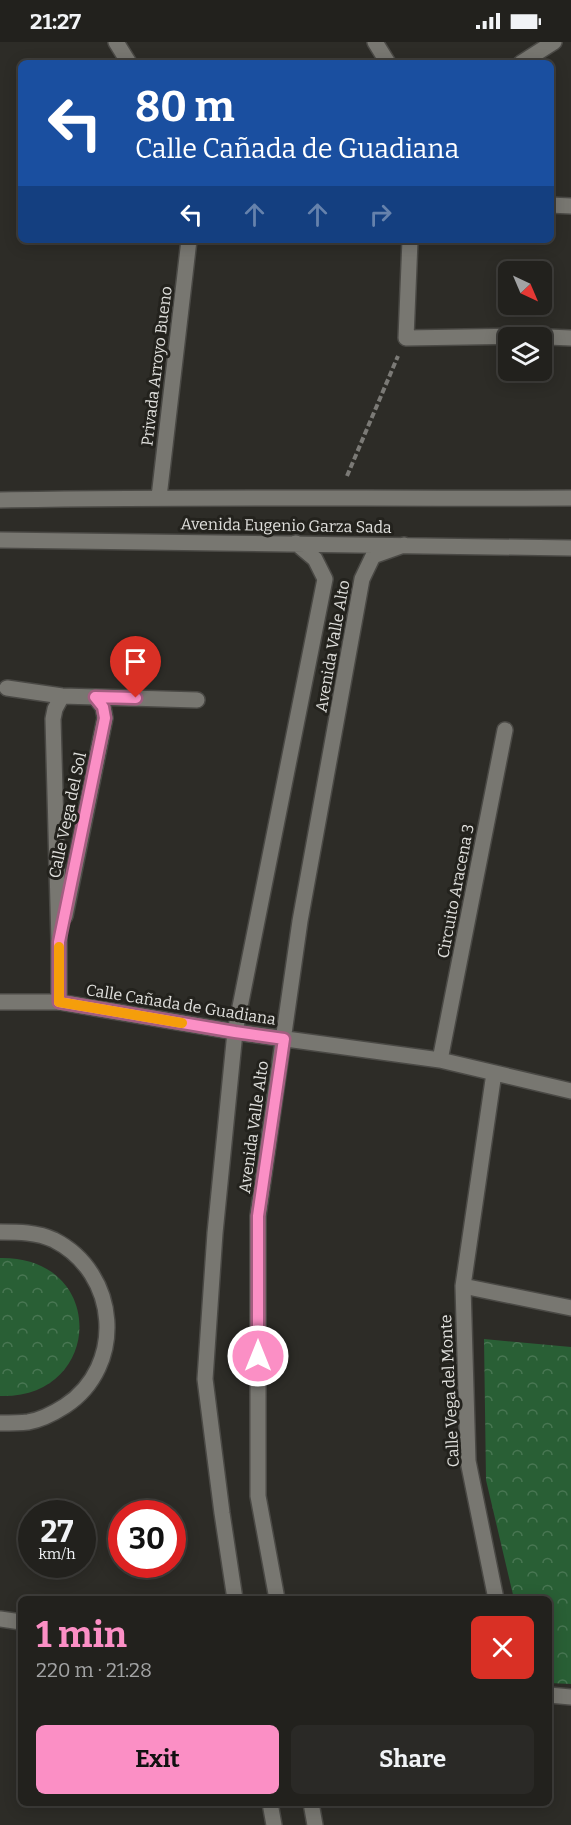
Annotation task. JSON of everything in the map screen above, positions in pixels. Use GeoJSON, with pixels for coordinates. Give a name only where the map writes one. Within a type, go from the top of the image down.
{"type":"FeatureCollection","features":[{"type":"Feature","properties":{"kind":"street"},"geometry":{"type":"LineString","coordinates":[[116,42],[127,60]]}},
{"type":"Feature","properties":{"kind":"street"},"geometry":{"type":"LineString","coordinates":[[375,42],[386,60]]}},
{"type":"Feature","properties":{"kind":"street"},"geometry":{"type":"LineString","coordinates":[[526,60],[554,42]]}},
{"type":"Feature","properties":{"kind":"street"},"geometry":{"type":"LineString","coordinates":[[554,205],[571,206]]}},
{"type":"Feature","properties":{"kind":"street","name":"Privada Arroyo Bueno"},"geometry":{"type":"LineString","coordinates":[[159,497],[189,243]]}},
{"type":"Feature","properties":{"kind":"street"},"geometry":{"type":"LineString","coordinates":[[410,243],[406,338],[525,336],[571,338]]}},
{"type":"Feature","properties":{"kind":"street","name":"Avenida Eugenio Garza Sada"},"geometry":{"type":"LineString","coordinates":[[0,500],[159,497],[571,498]]}},
{"type":"Feature","properties":{"kind":"street","name":"Avenida Eugenio Garza Sada"},"geometry":{"type":"LineString","coordinates":[[0,540],[571,548]]}},
{"type":"Feature","properties":{"kind":"street","name":"Avenida Valle Alto"},"geometry":{"type":"LineString","coordinates":[[235,1596],[205,1379],[215,1233],[235,1032],[325,579],[315,559],[296,543]]}},
{"type":"Feature","properties":{"kind":"street","name":"Avenida Valle Alto"},"geometry":{"type":"LineString","coordinates":[[276,1596],[258,1496],[258,1216],[300,921],[362,579],[373,556],[404,544]]}},
{"type":"Feature","properties":{"kind":"street"},"geometry":{"type":"LineString","coordinates":[[7,688],[62,696],[197,700]]}},
{"type":"Feature","properties":{"kind":"street","name":"Calle Vega del Sol"},"geometry":{"type":"LineString","coordinates":[[59,1002],[53,719],[62,696]]}},
{"type":"Feature","properties":{"kind":"street","name":"Calle Vega del Sol"},"geometry":{"type":"LineString","coordinates":[[59,942],[105,718],[103,707],[95,697]]}},
{"type":"Feature","properties":{"kind":"street","name":"Circuito Aracena 3"},"geometry":{"type":"LineString","coordinates":[[440,1060],[505,730]]}},
{"type":"Feature","properties":{"kind":"street","name":"Calle Cañada de Guadiana"},"geometry":{"type":"LineString","coordinates":[[0,1002],[59,1002],[235,1032],[440,1060],[571,1091]]}},
{"type":"Feature","properties":{"kind":"street","name":"Calle Vega del Monte"},"geometry":{"type":"LineString","coordinates":[[494,1073],[463,1286],[468,1461],[495,1596]]}},
{"type":"Feature","properties":{"kind":"street"},"geometry":{"type":"LineString","coordinates":[[0,1232],[24,1231],[53,1240],[78,1257],[93,1275],[103,1295],[108,1314],[108,1335],[104,1357],[93,1380],[76,1399],[55,1413],[28,1422],[0,1424]]}},
{"type":"Feature","properties":{"kind":"street"},"geometry":{"type":"LineString","coordinates":[[463,1286],[571,1308]]}},
{"type":"Feature","properties":{"kind":"street"},"geometry":{"type":"LineString","coordinates":[[0,1619],[18,1622]]}},
{"type":"Feature","properties":{"kind":"street"},"geometry":{"type":"LineString","coordinates":[[552,1695],[571,1697]]}},
{"type":"Feature","properties":{"kind":"street"},"geometry":{"type":"LineString","coordinates":[[271,1806],[274,1825]]}},
{"type":"Feature","properties":{"kind":"street"},"geometry":{"type":"LineString","coordinates":[[312,1806],[315,1825]]}},
{"type":"Feature","properties":{"kind":"path"},"geometry":{"type":"LineString","coordinates":[[337,499],[406,338]]}},
{"type":"Feature","properties":{"kind":"green space"},"geometry":{"type":"Polygon","coordinates":[[[0,1258],[35,1263],[60,1279],[75,1302],[80,1327],[74,1353],[59,1375],[34,1391],[0,1396],[0,1258]]]}},
{"type":"Feature","properties":{"kind":"green space"},"geometry":{"type":"Polygon","coordinates":[[[484,1339],[571,1347],[571,1684],[552,1683],[552,1596],[513,1596],[486,1480],[484,1339]]]}},
{"type":"Feature","properties":{"kind":"slow traffic"},"geometry":{"type":"LineString","coordinates":[[59,947],[59,1002],[182,1023]]}},
{"type":"Feature","properties":{"kind":"route"},"geometry":{"type":"LineString","coordinates":[[136,698],[95,697],[103,707],[105,718],[59,942],[59,1002],[284,1039],[258,1216],[258,1356]]}}]}
